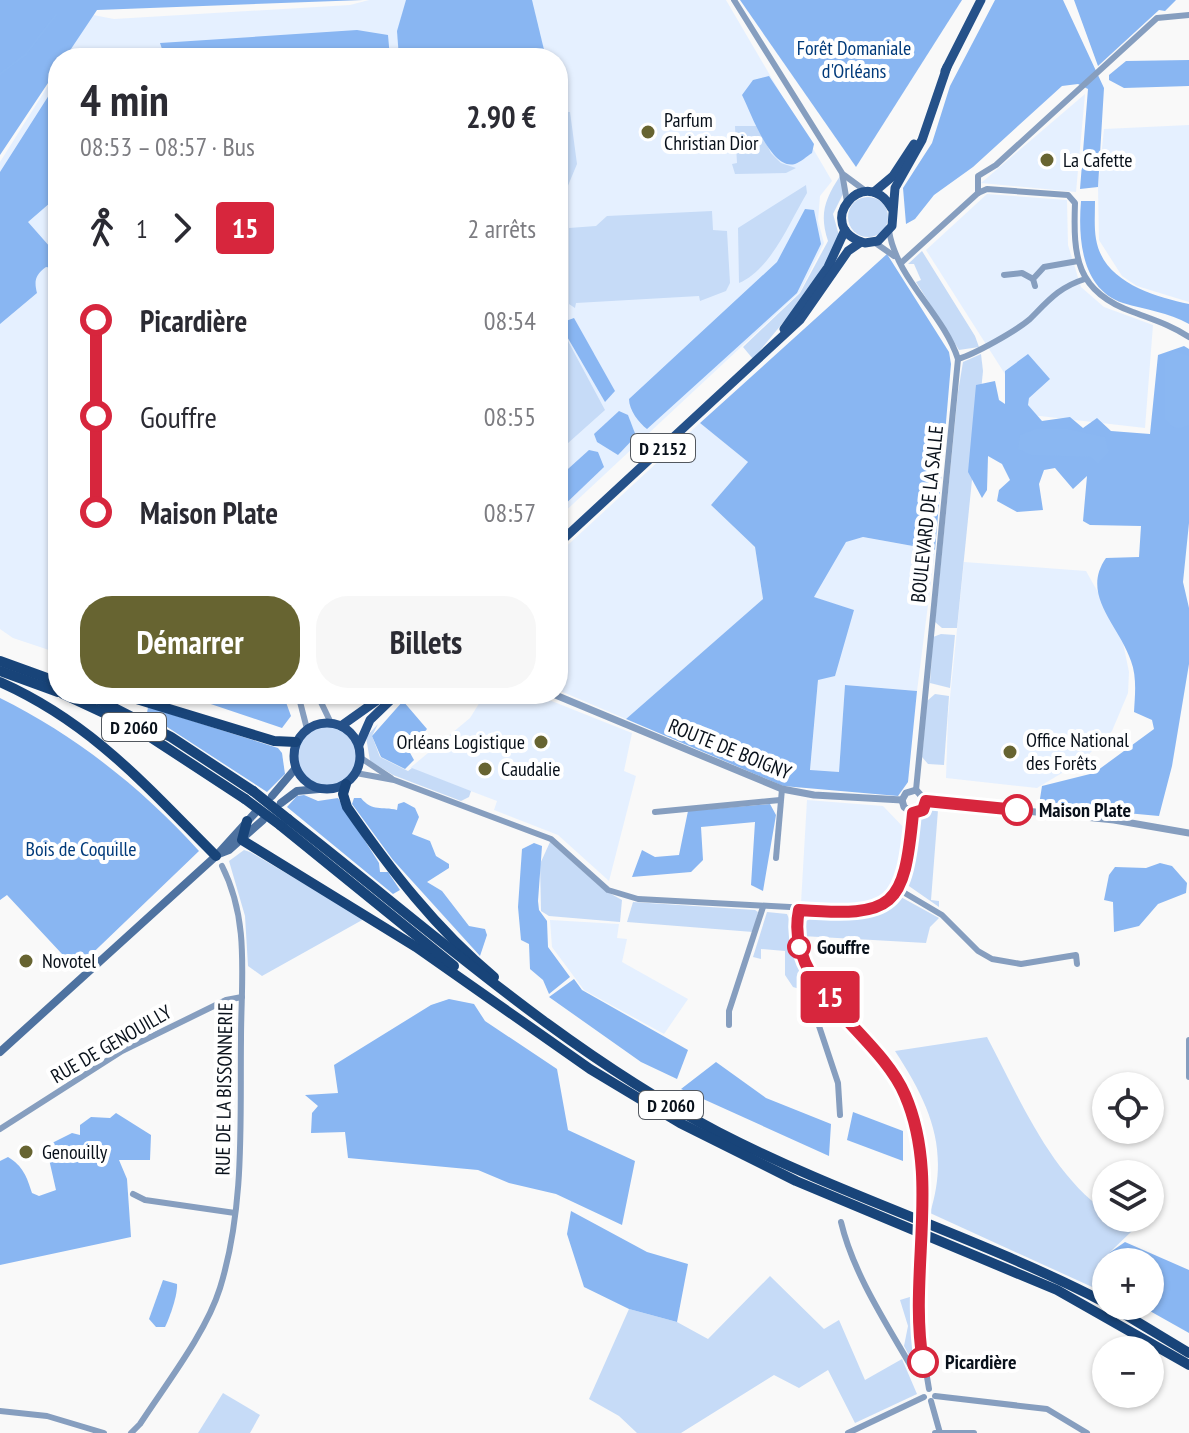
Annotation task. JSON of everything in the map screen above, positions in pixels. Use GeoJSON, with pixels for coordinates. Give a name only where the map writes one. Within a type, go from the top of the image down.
{"type":"FeatureCollection","features":[{"type":"Feature","properties":{"kind":"highway"},"geometry":{"type":"LineString","coordinates":[[0,658],[48,671]]}},
{"type":"Feature","properties":{"kind":"highway"},"geometry":{"type":"LineString","coordinates":[[0,658],[48,678]]}},
{"type":"Feature","properties":{"kind":"highway","name":"D 2060"},"geometry":{"type":"LineString","coordinates":[[0,671],[48,689]]}},
{"type":"Feature","properties":{"kind":"highway"},"geometry":{"type":"LineString","coordinates":[[0,682],[31,696],[107,747],[216,856]]}},
{"type":"Feature","properties":{"kind":"highway","name":"D 2060"},"geometry":{"type":"LineString","coordinates":[[84,704],[138,729],[249,795]]}},
{"type":"Feature","properties":{"kind":"highway","name":"D 2060"},"geometry":{"type":"LineString","coordinates":[[107,704],[171,737],[539,1019],[643,1090],[719,1132],[797,1169],[1009,1256],[1092,1297]]}},
{"type":"Feature","properties":{"kind":"highway"},"geometry":{"type":"LineString","coordinates":[[153,704],[274,741],[296,742]]}},
{"type":"Feature","properties":{"kind":"highway"},"geometry":{"type":"LineString","coordinates":[[346,784],[343,794],[347,807],[395,875],[436,922],[539,1019]]}},
{"type":"Feature","properties":{"kind":"highway"},"geometry":{"type":"LineString","coordinates":[[251,817],[242,840],[451,970],[554,1043]]}},
{"type":"Feature","properties":{"kind":"highway","name":"D 2060"},"geometry":{"type":"LineString","coordinates":[[284,822],[554,1043],[717,1143],[796,1181],[1023,1274],[1107,1316],[1189,1365]]}},
{"type":"Feature","properties":{"kind":"highway","name":"D 2060"},"geometry":{"type":"LineString","coordinates":[[1133,1320],[1189,1353]]}},
{"type":"Feature","properties":{"kind":"main road"},"geometry":{"type":"LineString","coordinates":[[947,67],[922,140],[895,188],[889,231],[874,242],[861,242],[845,230],[842,216],[847,202],[856,194],[883,187],[903,163],[947,67],[981,0]]}},
{"type":"Feature","properties":{"kind":"main road"},"geometry":{"type":"LineString","coordinates":[[870,192],[888,201],[892,209]]}},
{"type":"Feature","properties":{"kind":"main road","name":"D 2152"},"geometry":{"type":"LineString","coordinates":[[768,351],[828,267],[845,230]]}},
{"type":"Feature","properties":{"kind":"main road","name":"D 2152"},"geometry":{"type":"LineString","coordinates":[[568,535],[800,320],[848,251],[861,242]]}},
{"type":"Feature","properties":{"kind":"main road"},"geometry":{"type":"LineString","coordinates":[[341,726],[372,704]]}},
{"type":"Feature","properties":{"kind":"main road"},"geometry":{"type":"LineString","coordinates":[[281,803],[297,791],[346,784],[356,773],[361,758],[359,745],[370,720],[387,704]]}},
{"type":"Feature","properties":{"kind":"main road"},"geometry":{"type":"LineString","coordinates":[[319,789],[302,779],[295,769],[296,742],[307,729],[331,723],[341,726],[359,745]]}},
{"type":"Feature","properties":{"kind":"main road"},"geometry":{"type":"LineString","coordinates":[[272,796],[295,769]]}},
{"type":"Feature","properties":{"kind":"main road"},"geometry":{"type":"LineString","coordinates":[[0,1052],[216,856],[251,817]]}},
{"type":"Feature","properties":{"kind":"main road"},"geometry":{"type":"LineString","coordinates":[[216,856],[242,840],[263,820]]}},
{"type":"Feature","properties":{"kind":"street"},"geometry":{"type":"LineString","coordinates":[[734,0],[842,173],[847,202]]}},
{"type":"Feature","properties":{"kind":"street"},"geometry":{"type":"LineString","coordinates":[[978,193],[978,176],[996,165],[1160,16],[1189,15]]}},
{"type":"Feature","properties":{"kind":"street"},"geometry":{"type":"LineString","coordinates":[[842,173],[870,192]]}},
{"type":"Feature","properties":{"kind":"street"},"geometry":{"type":"LineString","coordinates":[[899,260],[978,193],[992,188],[1073,198],[1073,246],[1085,279],[1098,294],[1116,305],[1172,325],[1189,337]]}},
{"type":"Feature","properties":{"kind":"street"},"geometry":{"type":"LineString","coordinates":[[889,231],[899,260],[958,359],[990,346],[1030,318],[1060,288],[1085,279]]}},
{"type":"Feature","properties":{"kind":"street"},"geometry":{"type":"LineString","coordinates":[[874,242],[899,260]]}},
{"type":"Feature","properties":{"kind":"street"},"geometry":{"type":"LineString","coordinates":[[1004,275],[1022,273],[1034,282],[1044,267],[1078,261]]}},
{"type":"Feature","properties":{"kind":"street","name":"BOULEVARD DE LA SALLE"},"geometry":{"type":"LineString","coordinates":[[916,790],[958,359]]}},
{"type":"Feature","properties":{"kind":"street","name":"ROUTE DE BOIGNY"},"geometry":{"type":"LineString","coordinates":[[568,700],[782,789],[814,795],[902,800]]}},
{"type":"Feature","properties":{"kind":"street"},"geometry":{"type":"LineString","coordinates":[[301,704],[307,729]]}},
{"type":"Feature","properties":{"kind":"street"},"geometry":{"type":"LineString","coordinates":[[322,704],[331,723]]}},
{"type":"Feature","properties":{"kind":"street"},"geometry":{"type":"LineString","coordinates":[[361,758],[394,780]]}},
{"type":"Feature","properties":{"kind":"street"},"geometry":{"type":"LineString","coordinates":[[356,773],[394,780],[551,839],[618,895],[799,910],[864,911],[886,902],[898,889],[907,871],[913,813]]}},
{"type":"Feature","properties":{"kind":"street"},"geometry":{"type":"LineString","coordinates":[[776,858],[782,789]]}},
{"type":"Feature","properties":{"kind":"street"},"geometry":{"type":"LineString","coordinates":[[926,801],[923,810],[913,813],[906,810],[902,800],[906,793],[916,790],[926,801],[1114,820],[1189,833]]}},
{"type":"Feature","properties":{"kind":"street"},"geometry":{"type":"LineString","coordinates":[[655,812],[780,800]]}},
{"type":"Feature","properties":{"kind":"street","name":"RUE DE LA BISSONNERIE"},"geometry":{"type":"LineString","coordinates":[[131,1433],[140,1424],[213,1307],[227,1262],[235,1213],[242,1131],[239,912],[235,892],[222,866]]}},
{"type":"Feature","properties":{"kind":"street"},"geometry":{"type":"LineString","coordinates":[[898,889],[942,915],[978,951],[992,959],[1021,964],[1076,955],[1077,964]]}},
{"type":"Feature","properties":{"kind":"street"},"geometry":{"type":"LineString","coordinates":[[729,1025],[729,1011],[763,907]]}},
{"type":"Feature","properties":{"kind":"street"},"geometry":{"type":"LineString","coordinates":[[799,910],[798,945],[817,983],[882,1058],[904,1093],[921,1151],[917,1317],[924,1369],[939,1433],[974,1433]]}},
{"type":"Feature","properties":{"kind":"street"},"geometry":{"type":"LineString","coordinates":[[817,983],[809,996],[838,1083],[840,1115]]}},
{"type":"Feature","properties":{"kind":"street","name":"RUE DE GENOUILLY"},"geometry":{"type":"LineString","coordinates":[[0,1129],[122,1051],[226,1000],[242,997]]}},
{"type":"Feature","properties":{"kind":"street"},"geometry":{"type":"LineString","coordinates":[[1189,1040],[1189,1077]]}},
{"type":"Feature","properties":{"kind":"street"},"geometry":{"type":"LineString","coordinates":[[133,1194],[145,1200],[235,1213]]}},
{"type":"Feature","properties":{"kind":"street"},"geometry":{"type":"LineString","coordinates":[[841,1222],[855,1261],[897,1343],[912,1368],[924,1369]]}},
{"type":"Feature","properties":{"kind":"street"},"geometry":{"type":"LineString","coordinates":[[848,1433],[930,1398],[1047,1409],[1087,1433]]}},
{"type":"Feature","properties":{"kind":"street"},"geometry":{"type":"LineString","coordinates":[[0,1411],[47,1416],[104,1433]]}},
{"type":"Feature","properties":{"kind":"shaded area"},"geometry":{"type":"Polygon","coordinates":[[[369,0],[726,0],[832,181],[820,196],[818,221],[824,243],[800,292],[568,509],[568,48],[72,48],[93,15],[114,19],[350,5],[369,0]]]}},
{"type":"Feature","properties":{"kind":"shaded area"},"geometry":{"type":"Polygon","coordinates":[[[48,86],[48,650],[13,638],[0,629],[0,162],[48,86]]]}},
{"type":"Feature","properties":{"kind":"shaded area"},"geometry":{"type":"Polygon","coordinates":[[[1085,94],[1076,192],[981,183],[1085,94]]]}},
{"type":"Feature","properties":{"kind":"shaded area"},"geometry":{"type":"Polygon","coordinates":[[[568,112],[570,112],[577,164],[568,186],[568,112]]]}},
{"type":"Feature","properties":{"kind":"shaded area"},"geometry":{"type":"Polygon","coordinates":[[[1189,125],[1189,302],[1137,286],[1122,276],[1099,240],[1098,187],[1104,129],[1189,125]]]}},
{"type":"Feature","properties":{"kind":"shaded area"},"geometry":{"type":"Polygon","coordinates":[[[735,126],[757,126],[771,153],[781,163],[796,168],[786,173],[735,174],[732,164],[737,163],[735,126]]]}},
{"type":"Feature","properties":{"kind":"shaded area"},"geometry":{"type":"Polygon","coordinates":[[[840,176],[845,190],[833,214],[840,239],[805,296],[753,359],[743,347],[800,293],[828,241],[824,223],[825,207],[840,176]]]}},
{"type":"Feature","properties":{"kind":"shaded area"},"geometry":{"type":"Polygon","coordinates":[[[806,185],[807,193],[770,256],[750,277],[739,283],[738,228],[806,185]]]}},
{"type":"Feature","properties":{"kind":"shaded area"},"geometry":{"type":"Polygon","coordinates":[[[987,194],[1067,200],[1068,245],[1081,287],[1104,307],[1153,325],[1145,428],[1031,415],[926,250],[987,194]]]}},
{"type":"Feature","properties":{"kind":"shaded area"},"geometry":{"type":"Polygon","coordinates":[[[868,197],[882,203],[888,217],[882,231],[868,237],[854,231],[848,217],[854,203],[868,197]]]}},
{"type":"Feature","properties":{"kind":"shaded area"},"geometry":{"type":"Polygon","coordinates":[[[712,211],[713,230],[727,231],[730,283],[726,291],[700,301],[699,296],[576,303],[575,308],[569,304],[569,228],[596,226],[607,216],[712,211]]]}},
{"type":"Feature","properties":{"kind":"shaded area"},"geometry":{"type":"Polygon","coordinates":[[[922,251],[979,347],[959,350],[916,282],[921,280],[914,264],[908,264],[922,251]]]}},
{"type":"Feature","properties":{"kind":"shaded area"},"geometry":{"type":"Polygon","coordinates":[[[568,341],[605,410],[568,443],[568,341]]]}},
{"type":"Feature","properties":{"kind":"shaded area"},"geometry":{"type":"Polygon","coordinates":[[[1174,351],[1189,356],[1189,425],[1178,428],[1165,419],[1165,359],[1174,351]]]}},
{"type":"Feature","properties":{"kind":"shaded area"},"geometry":{"type":"Polygon","coordinates":[[[981,354],[983,371],[957,628],[942,628],[935,622],[958,392],[963,362],[981,354]]]}},
{"type":"Feature","properties":{"kind":"shaded area"},"geometry":{"type":"Polygon","coordinates":[[[700,423],[748,462],[711,505],[755,547],[763,599],[626,719],[568,694],[568,545],[700,423]]]}},
{"type":"Feature","properties":{"kind":"shaded area"},"geometry":{"type":"Polygon","coordinates":[[[1036,429],[1068,429],[1105,437],[1109,452],[1098,464],[1091,457],[1031,455],[1018,449],[1020,435],[1036,429]]]}},
{"type":"Feature","properties":{"kind":"shaded area"},"geometry":{"type":"Polygon","coordinates":[[[863,537],[935,550],[917,691],[845,685],[839,772],[810,771],[818,680],[853,610],[813,597],[846,541],[863,537]]]}},
{"type":"Feature","properties":{"kind":"shaded area"},"geometry":{"type":"Polygon","coordinates":[[[964,562],[1086,571],[1121,633],[1129,672],[1128,693],[1112,731],[1082,761],[1037,788],[946,778],[948,717],[964,562]]]}},
{"type":"Feature","properties":{"kind":"shaded area"},"geometry":{"type":"Polygon","coordinates":[[[955,635],[950,688],[930,683],[933,637],[955,635]]]}},
{"type":"Feature","properties":{"kind":"shaded area"},"geometry":{"type":"Polygon","coordinates":[[[935,694],[949,696],[944,765],[928,764],[922,757],[927,701],[935,694]]]}},
{"type":"Feature","properties":{"kind":"shaded area"},"geometry":{"type":"Polygon","coordinates":[[[479,704],[559,704],[632,733],[624,771],[636,776],[609,881],[558,835],[494,810],[497,801],[410,768],[470,718],[479,704]]]}},
{"type":"Feature","properties":{"kind":"shaded area"},"geometry":{"type":"Polygon","coordinates":[[[378,724],[372,736],[380,757],[408,771],[412,768],[471,791],[469,797],[461,801],[393,775],[370,761],[366,737],[378,724]]]}},
{"type":"Feature","properties":{"kind":"shaded area"},"geometry":{"type":"Polygon","coordinates":[[[326,726],[347,735],[356,756],[347,777],[326,786],[305,777],[296,756],[305,735],[326,726]]]}},
{"type":"Feature","properties":{"kind":"shaded area"},"geometry":{"type":"Polygon","coordinates":[[[807,800],[883,806],[905,829],[898,876],[887,893],[870,903],[855,905],[801,903],[807,800]]]}},
{"type":"Feature","properties":{"kind":"shaded area"},"geometry":{"type":"Polygon","coordinates":[[[933,807],[938,810],[931,900],[939,901],[939,907],[906,884],[916,820],[933,807]]]}},
{"type":"Feature","properties":{"kind":"shaded area"},"geometry":{"type":"Polygon","coordinates":[[[550,842],[604,890],[622,900],[620,922],[549,916],[541,911],[540,864],[550,842]]]}},
{"type":"Feature","properties":{"kind":"shaded area"},"geometry":{"type":"Polygon","coordinates":[[[244,850],[364,919],[262,976],[248,966],[245,916],[229,861],[244,850]]]}},
{"type":"Feature","properties":{"kind":"shaded area"},"geometry":{"type":"Polygon","coordinates":[[[899,896],[939,918],[930,927],[926,943],[802,936],[804,923],[813,916],[873,912],[899,896]]]}},
{"type":"Feature","properties":{"kind":"shaded area"},"geometry":{"type":"Polygon","coordinates":[[[633,902],[758,912],[753,932],[627,922],[633,902]]]}},
{"type":"Feature","properties":{"kind":"shaded area"},"geometry":{"type":"Polygon","coordinates":[[[767,912],[787,914],[794,951],[809,978],[803,990],[793,987],[785,975],[785,951],[761,949],[761,959],[753,957],[767,912]]]}},
{"type":"Feature","properties":{"kind":"shaded area"},"geometry":{"type":"Polygon","coordinates":[[[550,920],[619,924],[617,938],[627,939],[622,962],[688,999],[664,1034],[584,990],[552,947],[550,920]]]}},
{"type":"Feature","properties":{"kind":"shaded area"},"geometry":{"type":"Polygon","coordinates":[[[987,1037],[1037,1132],[1068,1176],[1092,1200],[1092,1232],[1131,1232],[1114,1248],[1092,1248],[1092,1287],[930,1213],[938,1168],[933,1128],[918,1090],[895,1051],[987,1037]]]}},
{"type":"Feature","properties":{"kind":"shaded area"},"geometry":{"type":"Polygon","coordinates":[[[770,1276],[824,1329],[839,1320],[865,1380],[902,1359],[917,1394],[855,1423],[828,1370],[799,1388],[774,1375],[681,1433],[637,1433],[619,1416],[589,1399],[629,1309],[677,1322],[708,1339],[770,1276]]]}},
{"type":"Feature","properties":{"kind":"shaded area"},"geometry":{"type":"Polygon","coordinates":[[[163,1280],[177,1284],[176,1294],[165,1327],[156,1327],[149,1319],[163,1280]]]}},
{"type":"Feature","properties":{"kind":"shaded area"},"geometry":{"type":"Polygon","coordinates":[[[913,1296],[915,1356],[911,1359],[904,1346],[908,1326],[900,1300],[913,1296]]]}},
{"type":"Feature","properties":{"kind":"shaded area"},"geometry":{"type":"Polygon","coordinates":[[[223,1393],[260,1415],[250,1433],[198,1433],[223,1393]]]}},
{"type":"Feature","properties":{"kind":"green space"},"geometry":{"type":"Polygon","coordinates":[[[0,0],[363,0],[97,10],[72,48],[48,48],[48,83],[0,155],[0,0]]]}},
{"type":"Feature","properties":{"kind":"green space"},"geometry":{"type":"Polygon","coordinates":[[[406,0],[532,0],[544,48],[398,48],[397,31],[406,0]]]}},
{"type":"Feature","properties":{"kind":"green space","name":"Forêt Domaniale d'Orléans"},"geometry":{"type":"Polygon","coordinates":[[[740,0],[962,0],[856,167],[740,0]]]}},
{"type":"Feature","properties":{"kind":"green space"},"geometry":{"type":"Polygon","coordinates":[[[995,0],[1063,0],[1104,88],[1098,187],[1080,189],[1088,89],[1078,84],[1062,86],[973,167],[934,195],[915,219],[906,224],[903,188],[932,143],[950,86],[995,0]]]}},
{"type":"Feature","properties":{"kind":"green space"},"geometry":{"type":"Polygon","coordinates":[[[1074,0],[1176,0],[1165,11],[1159,10],[1098,66],[1074,0]]]}},
{"type":"Feature","properties":{"kind":"green space"},"geometry":{"type":"Polygon","coordinates":[[[357,30],[388,35],[389,48],[162,48],[160,43],[357,30]]]}},
{"type":"Feature","properties":{"kind":"green space"},"geometry":{"type":"Polygon","coordinates":[[[1189,60],[1189,86],[1124,88],[1109,80],[1109,75],[1126,61],[1189,60]]]}},
{"type":"Feature","properties":{"kind":"green space"},"geometry":{"type":"Polygon","coordinates":[[[769,76],[814,144],[812,153],[795,164],[786,164],[770,150],[742,95],[753,80],[769,76]]]}},
{"type":"Feature","properties":{"kind":"green space"},"geometry":{"type":"Polygon","coordinates":[[[48,97],[48,205],[28,222],[48,245],[48,267],[36,278],[37,293],[0,324],[0,172],[48,97]]]}},
{"type":"Feature","properties":{"kind":"green space"},"geometry":{"type":"Polygon","coordinates":[[[1081,201],[1095,201],[1096,239],[1108,266],[1132,285],[1160,297],[1189,304],[1189,324],[1123,303],[1098,286],[1090,274],[1082,246],[1081,201]]]}},
{"type":"Feature","properties":{"kind":"green space"},"geometry":{"type":"Polygon","coordinates":[[[805,209],[814,210],[821,244],[797,293],[647,429],[635,416],[629,399],[777,262],[805,209]]]}},
{"type":"Feature","properties":{"kind":"green space"},"geometry":{"type":"Polygon","coordinates":[[[887,254],[949,352],[951,364],[935,550],[863,537],[846,542],[814,597],[854,610],[835,676],[818,680],[810,770],[839,772],[845,685],[917,691],[908,782],[898,796],[783,786],[626,719],[763,599],[755,547],[711,505],[748,462],[700,423],[887,254]]]}},
{"type":"Feature","properties":{"kind":"green space"},"geometry":{"type":"Polygon","coordinates":[[[574,318],[615,391],[605,402],[568,338],[568,320],[574,318]]]}},
{"type":"Feature","properties":{"kind":"green space"},"geometry":{"type":"Polygon","coordinates":[[[1184,346],[1189,349],[1189,523],[1183,582],[1189,608],[1189,664],[1172,766],[1159,816],[1039,805],[1042,786],[1094,773],[1154,729],[1152,720],[1134,712],[1133,667],[1104,610],[1097,585],[1106,558],[1139,557],[1141,526],[1090,525],[1083,521],[1087,476],[1073,489],[1055,468],[1044,470],[1039,484],[1043,510],[1017,512],[997,501],[999,490],[1010,480],[1002,464],[988,456],[987,490],[982,498],[968,472],[976,385],[995,381],[999,400],[1005,404],[1005,371],[1028,354],[1050,379],[1029,398],[1028,405],[1042,421],[1070,417],[1083,428],[1097,418],[1111,431],[1150,434],[1158,355],[1184,346]]]}},
{"type":"Feature","properties":{"kind":"green space"},"geometry":{"type":"Polygon","coordinates":[[[619,411],[628,415],[636,436],[618,455],[597,442],[594,434],[619,411]]]}},
{"type":"Feature","properties":{"kind":"green space"},"geometry":{"type":"Polygon","coordinates":[[[589,450],[598,452],[604,467],[568,501],[568,469],[589,450]]]}},
{"type":"Feature","properties":{"kind":"green space","name":"Bois de Coquille"},"geometry":{"type":"Polygon","coordinates":[[[0,698],[55,729],[107,765],[155,806],[199,851],[76,969],[7,895],[0,900],[0,698]]]}},
{"type":"Feature","properties":{"kind":"green space"},"geometry":{"type":"Polygon","coordinates":[[[211,704],[287,704],[291,716],[282,728],[211,704]]]}},
{"type":"Feature","properties":{"kind":"green space"},"geometry":{"type":"Polygon","coordinates":[[[400,704],[406,704],[427,729],[409,751],[414,760],[405,769],[381,757],[372,736],[400,704]]]}},
{"type":"Feature","properties":{"kind":"green space"},"geometry":{"type":"Polygon","coordinates":[[[148,707],[278,748],[282,753],[285,774],[267,792],[147,713],[148,707]]]}},
{"type":"Feature","properties":{"kind":"green space"},"geometry":{"type":"Polygon","coordinates":[[[304,795],[318,801],[338,798],[379,863],[380,872],[388,872],[400,890],[393,894],[287,807],[297,796],[304,795]]]}},
{"type":"Feature","properties":{"kind":"green space"},"geometry":{"type":"Polygon","coordinates":[[[354,798],[361,798],[378,808],[397,810],[398,804],[404,802],[415,808],[419,817],[412,834],[430,841],[436,856],[449,864],[449,868],[427,882],[442,891],[469,926],[485,929],[487,935],[480,956],[393,860],[352,804],[354,798]]]}},
{"type":"Feature","properties":{"kind":"green space"},"geometry":{"type":"Polygon","coordinates":[[[770,804],[776,815],[763,891],[751,885],[755,822],[701,827],[703,860],[691,872],[632,877],[642,850],[655,857],[679,855],[688,811],[770,804]]]}},
{"type":"Feature","properties":{"kind":"green space"},"geometry":{"type":"Polygon","coordinates":[[[534,843],[542,846],[538,901],[539,910],[547,921],[548,947],[570,977],[549,994],[543,980],[530,969],[529,944],[521,940],[518,907],[522,849],[534,843]]]}},
{"type":"Feature","properties":{"kind":"green space"},"geometry":{"type":"Polygon","coordinates":[[[1160,863],[1172,866],[1187,883],[1186,893],[1158,904],[1139,926],[1114,932],[1113,902],[1104,900],[1109,875],[1115,867],[1146,868],[1160,863]]]}},
{"type":"Feature","properties":{"kind":"green space"},"geometry":{"type":"Polygon","coordinates":[[[574,979],[582,990],[688,1050],[677,1079],[641,1062],[549,997],[574,979]]]}},
{"type":"Feature","properties":{"kind":"green space"},"geometry":{"type":"Polygon","coordinates":[[[449,999],[474,1004],[485,1021],[557,1069],[568,1130],[635,1161],[622,1225],[556,1194],[509,1183],[478,1170],[348,1158],[345,1132],[311,1133],[312,1113],[318,1106],[305,1095],[338,1093],[334,1065],[431,1005],[449,999]]]}},
{"type":"Feature","properties":{"kind":"green space"},"geometry":{"type":"Polygon","coordinates":[[[716,1062],[766,1098],[831,1124],[829,1156],[681,1089],[716,1062]]]}},
{"type":"Feature","properties":{"kind":"green space"},"geometry":{"type":"Polygon","coordinates":[[[853,1112],[903,1131],[903,1161],[847,1140],[853,1112]]]}},
{"type":"Feature","properties":{"kind":"green space"},"geometry":{"type":"Polygon","coordinates":[[[116,1113],[151,1135],[150,1160],[119,1160],[127,1179],[131,1237],[0,1265],[0,1161],[8,1157],[21,1168],[32,1193],[39,1196],[56,1190],[46,1146],[72,1133],[80,1135],[80,1125],[91,1117],[110,1118],[116,1113]]]}},
{"type":"Feature","properties":{"kind":"green space"},"geometry":{"type":"Polygon","coordinates":[[[571,1211],[647,1252],[688,1264],[677,1322],[629,1309],[584,1287],[567,1234],[571,1211]]]}},
{"type":"Feature","properties":{"kind":"green space"},"geometry":{"type":"Polygon","coordinates":[[[1125,1242],[1139,1248],[1116,1248],[1125,1242]]]}},
{"type":"Feature","properties":{"kind":"green space"},"geometry":{"type":"Polygon","coordinates":[[[1164,1259],[1189,1270],[1189,1333],[1164,1319],[1164,1259]]]}},
{"type":"Feature","properties":{"kind":"waterway"},"geometry":{"type":"LineString","coordinates":[[0,74],[25,55],[56,15]]}},
{"type":"Feature","properties":{"kind":"bus line","name":"15"},"geometry":{"type":"LineString","coordinates":[[923,1362],[916,1286],[923,1175],[916,1125],[894,1075],[817,983],[803,959],[796,933],[799,910],[846,913],[875,908],[886,902],[905,877],[913,813],[923,810],[926,801],[1017,810]]}},
{"type":"Feature","properties":{"kind":"place","name":"Parfum Christian Dior"},"geometry":{"type":"Point","coordinates":[648,132]}},
{"type":"Feature","properties":{"kind":"place","name":"La Cafette"},"geometry":{"type":"Point","coordinates":[1047,160]}},
{"type":"Feature","properties":{"kind":"place","name":"Orléans Logistique"},"geometry":{"type":"Point","coordinates":[541,742]}},
{"type":"Feature","properties":{"kind":"place","name":"Office National des Forêts"},"geometry":{"type":"Point","coordinates":[1010,752]}},
{"type":"Feature","properties":{"kind":"place","name":"Caudalie"},"geometry":{"type":"Point","coordinates":[485,769]}},
{"type":"Feature","properties":{"kind":"place","name":"Maison Plate"},"geometry":{"type":"Point","coordinates":[1017,810]}},
{"type":"Feature","properties":{"kind":"place","name":"Gouffre"},"geometry":{"type":"Point","coordinates":[799,947]}},
{"type":"Feature","properties":{"kind":"place","name":"Novotel"},"geometry":{"type":"Point","coordinates":[26,961]}},
{"type":"Feature","properties":{"kind":"place","name":"Genouilly"},"geometry":{"type":"Point","coordinates":[26,1152]}},
{"type":"Feature","properties":{"kind":"place","name":"Picardière"},"geometry":{"type":"Point","coordinates":[923,1362]}}]}
